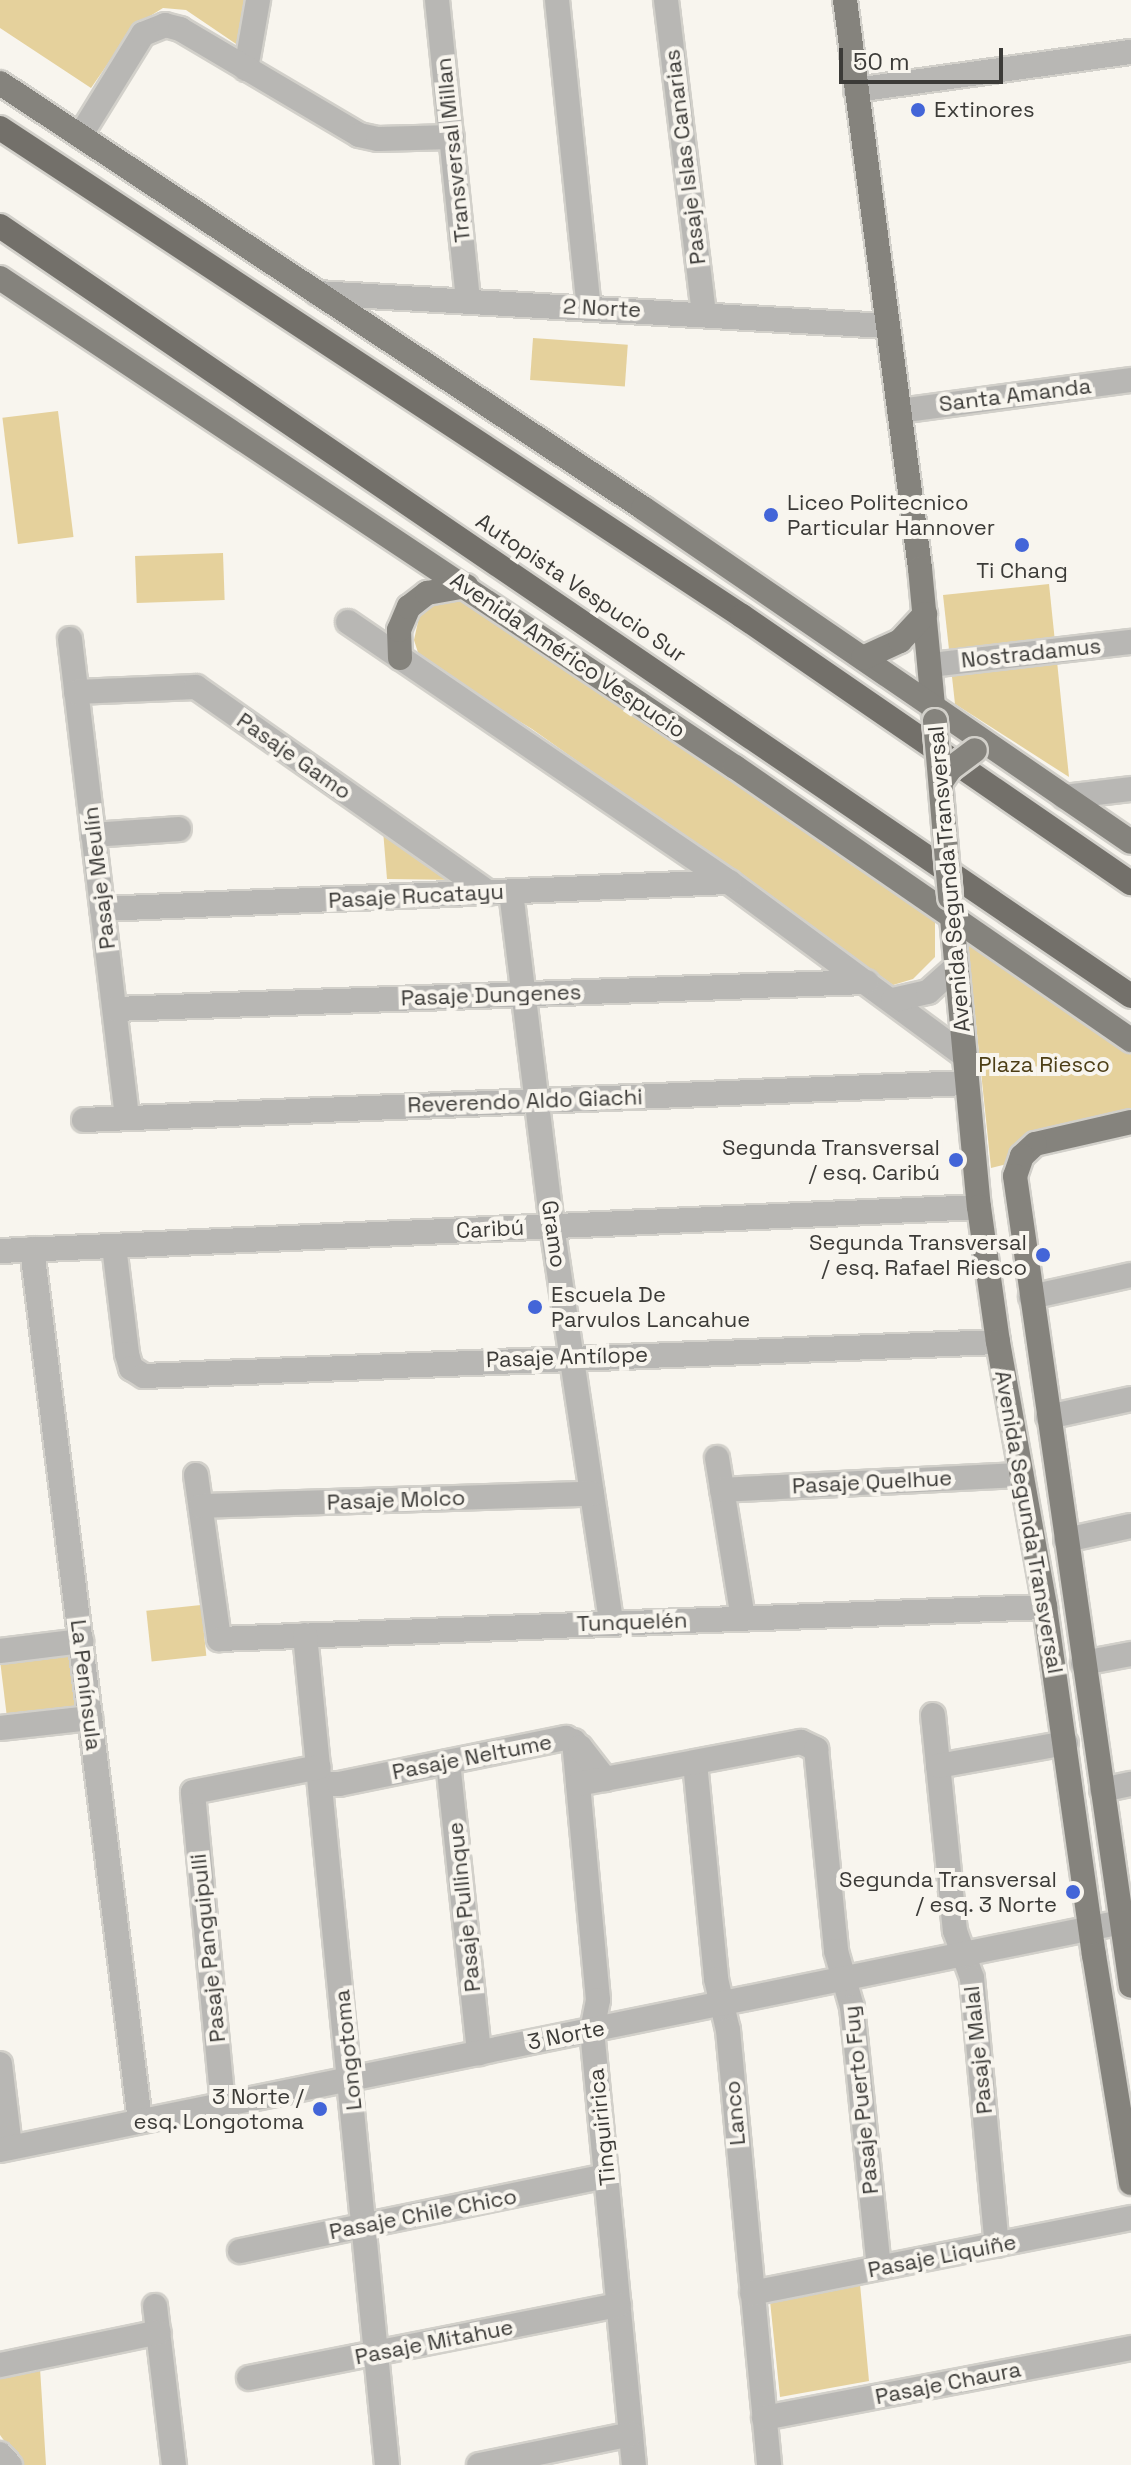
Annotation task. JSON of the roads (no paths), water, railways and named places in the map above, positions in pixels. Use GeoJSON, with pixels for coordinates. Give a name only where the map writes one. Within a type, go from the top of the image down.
{"type":"FeatureCollection","features":[{"type":"Feature","properties":{"kind":"highway"},"geometry":{"type":"LineString","coordinates":[[0,128],[755,624],[1131,883]]}},
{"type":"Feature","properties":{"kind":"highway","name":"Autopista Vespucio Sur"},"geometry":{"type":"LineString","coordinates":[[0,226],[1131,996]]}},
{"type":"Feature","properties":{"kind":"main road","name":"Avenida Segunda Transversal"},"geometry":{"type":"LineString","coordinates":[[845,0],[931,665],[979,1207],[998,1342],[1045,1607],[1090,1930],[1131,2183]]}},
{"type":"Feature","properties":{"kind":"main road"},"geometry":{"type":"LineString","coordinates":[[0,83],[863,658],[982,747],[1131,842]]}},
{"type":"Feature","properties":{"kind":"main road","name":"Avenida Américo Vespucio"},"geometry":{"type":"LineString","coordinates":[[0,278],[951,907],[1131,1040]]}},
{"type":"Feature","properties":{"kind":"main road"},"geometry":{"type":"LineString","coordinates":[[400,658],[399,630],[409,607],[427,593],[466,586]]}},
{"type":"Feature","properties":{"kind":"main road"},"geometry":{"type":"LineString","coordinates":[[863,658],[900,641],[925,614]]}},
{"type":"Feature","properties":{"kind":"main road"},"geometry":{"type":"LineString","coordinates":[[941,782],[950,769],[982,747]]}},
{"type":"Feature","properties":{"kind":"main road","name":"Avenida Segunda Transversal"},"geometry":{"type":"LineString","coordinates":[[1131,1122],[1043,1140],[1022,1156],[1017,1165],[1015,1187],[1102,1790],[1126,1922],[1131,1986]]}},
{"type":"Feature","properties":{"kind":"street"},"geometry":{"type":"LineString","coordinates":[[246,69],[258,0]]}},
{"type":"Feature","properties":{"kind":"street","name":"Transversal Millan"},"geometry":{"type":"LineString","coordinates":[[437,0],[468,300]]}},
{"type":"Feature","properties":{"kind":"street"},"geometry":{"type":"LineString","coordinates":[[557,0],[589,308]]}},
{"type":"Feature","properties":{"kind":"street","name":"Pasaje Islas Canarias"},"geometry":{"type":"LineString","coordinates":[[666,0],[704,315]]}},
{"type":"Feature","properties":{"kind":"street"},"geometry":{"type":"LineString","coordinates":[[80,136],[138,40],[150,28],[173,26],[359,135],[378,139],[452,137]]}},
{"type":"Feature","properties":{"kind":"street"},"geometry":{"type":"LineString","coordinates":[[856,90],[1131,52]]}},
{"type":"Feature","properties":{"kind":"street","name":"2 Norte"},"geometry":{"type":"LineString","coordinates":[[317,293],[886,326]]}},
{"type":"Feature","properties":{"kind":"street","name":"Santa Amanda"},"geometry":{"type":"LineString","coordinates":[[899,411],[1131,380]]}},
{"type":"Feature","properties":{"kind":"street"},"geometry":{"type":"LineString","coordinates":[[348,622],[729,882],[965,1056]]}},
{"type":"Feature","properties":{"kind":"street","name":"Pasaje Meulín"},"geometry":{"type":"LineString","coordinates":[[70,639],[127,1118]]}},
{"type":"Feature","properties":{"kind":"street","name":"Nostradamus"},"geometry":{"type":"LineString","coordinates":[[931,665],[1131,642]]}},
{"type":"Feature","properties":{"kind":"street","name":"Pasaje Gamo"},"geometry":{"type":"LineString","coordinates":[[76,692],[196,687],[500,892]]}},
{"type":"Feature","properties":{"kind":"street"},"geometry":{"type":"LineString","coordinates":[[1064,797],[1131,789]]}},
{"type":"Feature","properties":{"kind":"street"},"geometry":{"type":"LineString","coordinates":[[93,835],[179,829]]}},
{"type":"Feature","properties":{"kind":"street","name":"Pasaje Rucatayu"},"geometry":{"type":"LineString","coordinates":[[102,909],[729,882]]}},
{"type":"Feature","properties":{"kind":"street","name":"Gramo"},"geometry":{"type":"LineString","coordinates":[[500,892],[523,994],[552,1226],[611,1623]]}},
{"type":"Feature","properties":{"kind":"street"},"geometry":{"type":"LineString","coordinates":[[893,1000],[928,992],[956,967]]}},
{"type":"Feature","properties":{"kind":"street","name":"Pasaje Dungenes"},"geometry":{"type":"LineString","coordinates":[[115,1009],[867,982]]}},
{"type":"Feature","properties":{"kind":"street","name":"Reverendo Aldo Giachi"},"geometry":{"type":"LineString","coordinates":[[84,1120],[967,1083]]}},
{"type":"Feature","properties":{"kind":"street","name":"Caribú"},"geometry":{"type":"LineString","coordinates":[[0,1251],[979,1207]]}},
{"type":"Feature","properties":{"kind":"street","name":"Pasaje Antílope"},"geometry":{"type":"LineString","coordinates":[[114,1246],[127,1354],[136,1372],[152,1376],[998,1342]]}},
{"type":"Feature","properties":{"kind":"street","name":"La Península"},"geometry":{"type":"LineString","coordinates":[[32,1249],[140,2121]]}},
{"type":"Feature","properties":{"kind":"street"},"geometry":{"type":"LineString","coordinates":[[1031,1297],[1131,1275]]}},
{"type":"Feature","properties":{"kind":"street"},"geometry":{"type":"LineString","coordinates":[[1048,1417],[1131,1399]]}},
{"type":"Feature","properties":{"kind":"street"},"geometry":{"type":"LineString","coordinates":[[717,1458],[743,1618]]}},
{"type":"Feature","properties":{"kind":"street"},"geometry":{"type":"LineString","coordinates":[[196,1475],[201,1506]]}},
{"type":"Feature","properties":{"kind":"street","name":"Pasaje Quelhue"},"geometry":{"type":"LineString","coordinates":[[722,1490],[1022,1475]]}},
{"type":"Feature","properties":{"kind":"street","name":"Pasaje Molco"},"geometry":{"type":"LineString","coordinates":[[201,1506],[592,1494]]}},
{"type":"Feature","properties":{"kind":"street","name":"Tunquelén"},"geometry":{"type":"LineString","coordinates":[[201,1506],[219,1639],[1045,1607]]}},
{"type":"Feature","properties":{"kind":"street"},"geometry":{"type":"LineString","coordinates":[[1066,1540],[1131,1526]]}},
{"type":"Feature","properties":{"kind":"street","name":"Longotoma"},"geometry":{"type":"LineString","coordinates":[[305,1635],[387,2465]]}},
{"type":"Feature","properties":{"kind":"street"},"geometry":{"type":"LineString","coordinates":[[0,1651],[81,1641]]}},
{"type":"Feature","properties":{"kind":"street"},"geometry":{"type":"LineString","coordinates":[[1083,1663],[1131,1654]]}},
{"type":"Feature","properties":{"kind":"street","name":"Pasaje Malal"},"geometry":{"type":"LineString","coordinates":[[933,1715],[955,1931],[972,1978],[997,2245]]}},
{"type":"Feature","properties":{"kind":"street"},"geometry":{"type":"LineString","coordinates":[[0,1728],[90,1718]]}},
{"type":"Feature","properties":{"kind":"street","name":"Pasaje Neltume"},"geometry":{"type":"LineString","coordinates":[[193,1792],[320,1775],[339,1784],[566,1738],[574,1741],[605,1779]]}},
{"type":"Feature","properties":{"kind":"street","name":"Tinguiririca"},"geometry":{"type":"LineString","coordinates":[[574,1741],[598,2000],[592,2030],[634,2465]]}},
{"type":"Feature","properties":{"kind":"street","name":"Pasaje Puerto Fuy"},"geometry":{"type":"LineString","coordinates":[[695,1763],[801,1742],[812,1744],[817,1755],[836,1951],[852,2007],[879,2268]]}},
{"type":"Feature","properties":{"kind":"street"},"geometry":{"type":"LineString","coordinates":[[938,1766],[1066,1743]]}},
{"type":"Feature","properties":{"kind":"street","name":"Pasaje Pullinque"},"geometry":{"type":"LineString","coordinates":[[448,1762],[479,2053]]}},
{"type":"Feature","properties":{"kind":"street"},"geometry":{"type":"LineString","coordinates":[[578,1784],[695,1763]]}},
{"type":"Feature","properties":{"kind":"street","name":"Lanco"},"geometry":{"type":"LineString","coordinates":[[695,1763],[716,1979],[728,2030],[769,2465]]}},
{"type":"Feature","properties":{"kind":"street"},"geometry":{"type":"LineString","coordinates":[[1102,1790],[1131,1784]]}},
{"type":"Feature","properties":{"kind":"street","name":"Pasaje Panguipulli"},"geometry":{"type":"LineString","coordinates":[[193,1792],[223,2105]]}},
{"type":"Feature","properties":{"kind":"street","name":"3 Norte"},"geometry":{"type":"LineString","coordinates":[[5,2148],[1126,1922]]}},
{"type":"Feature","properties":{"kind":"street"},"geometry":{"type":"LineString","coordinates":[[0,2064],[5,2148]]}},
{"type":"Feature","properties":{"kind":"street","name":"Pasaje Chile Chico"},"geometry":{"type":"LineString","coordinates":[[240,2251],[606,2176]]}},
{"type":"Feature","properties":{"kind":"street","name":"Pasaje Liquiñe"},"geometry":{"type":"LineString","coordinates":[[752,2293],[1131,2218]]}},
{"type":"Feature","properties":{"kind":"street","name":"Pasaje Mitahue"},"geometry":{"type":"LineString","coordinates":[[249,2378],[619,2305]]}},
{"type":"Feature","properties":{"kind":"street"},"geometry":{"type":"LineString","coordinates":[[155,2306],[174,2465]]}},
{"type":"Feature","properties":{"kind":"street"},"geometry":{"type":"LineString","coordinates":[[0,2365],[159,2332]]}},
{"type":"Feature","properties":{"kind":"street","name":"Pasaje Chaura"},"geometry":{"type":"LineString","coordinates":[[764,2418],[1131,2348]]}},
{"type":"Feature","properties":{"kind":"street"},"geometry":{"type":"LineString","coordinates":[[479,2465],[631,2434]]}},
{"type":"Feature","properties":{"kind":"street"},"geometry":{"type":"LineString","coordinates":[[0,2454],[10,2465]]}},
{"type":"Feature","properties":{"kind":"place","name":"Extinores"},"geometry":{"type":"Point","coordinates":[918,110]}},
{"type":"Feature","properties":{"kind":"place","name":"Liceo Politecnico Particular Hannover"},"geometry":{"type":"Point","coordinates":[771,515]}},
{"type":"Feature","properties":{"kind":"place","name":"Ti Chang"},"geometry":{"type":"Point","coordinates":[1022,545]}},
{"type":"Feature","properties":{"kind":"place","name":"Segunda Transversal / esq. Caribú"},"geometry":{"type":"Point","coordinates":[956,1160]}},
{"type":"Feature","properties":{"kind":"place","name":"Segunda Transversal / esq. Rafael Riesco"},"geometry":{"type":"Point","coordinates":[1043,1255]}},
{"type":"Feature","properties":{"kind":"place","name":"Escuela De Parvulos Lancahue"},"geometry":{"type":"Point","coordinates":[535,1307]}},
{"type":"Feature","properties":{"kind":"place","name":"Segunda Transversal / esq. 3 Norte"},"geometry":{"type":"Point","coordinates":[1073,1892]}},
{"type":"Feature","properties":{"kind":"place","name":"3 Norte / esq. Longotoma"},"geometry":{"type":"Point","coordinates":[320,2109]}},
{"type":"Feature","properties":{"kind":"park label","name":"Plaza Riesco"},"geometry":{"type":"Point","coordinates":[1044,1065]}}]}
